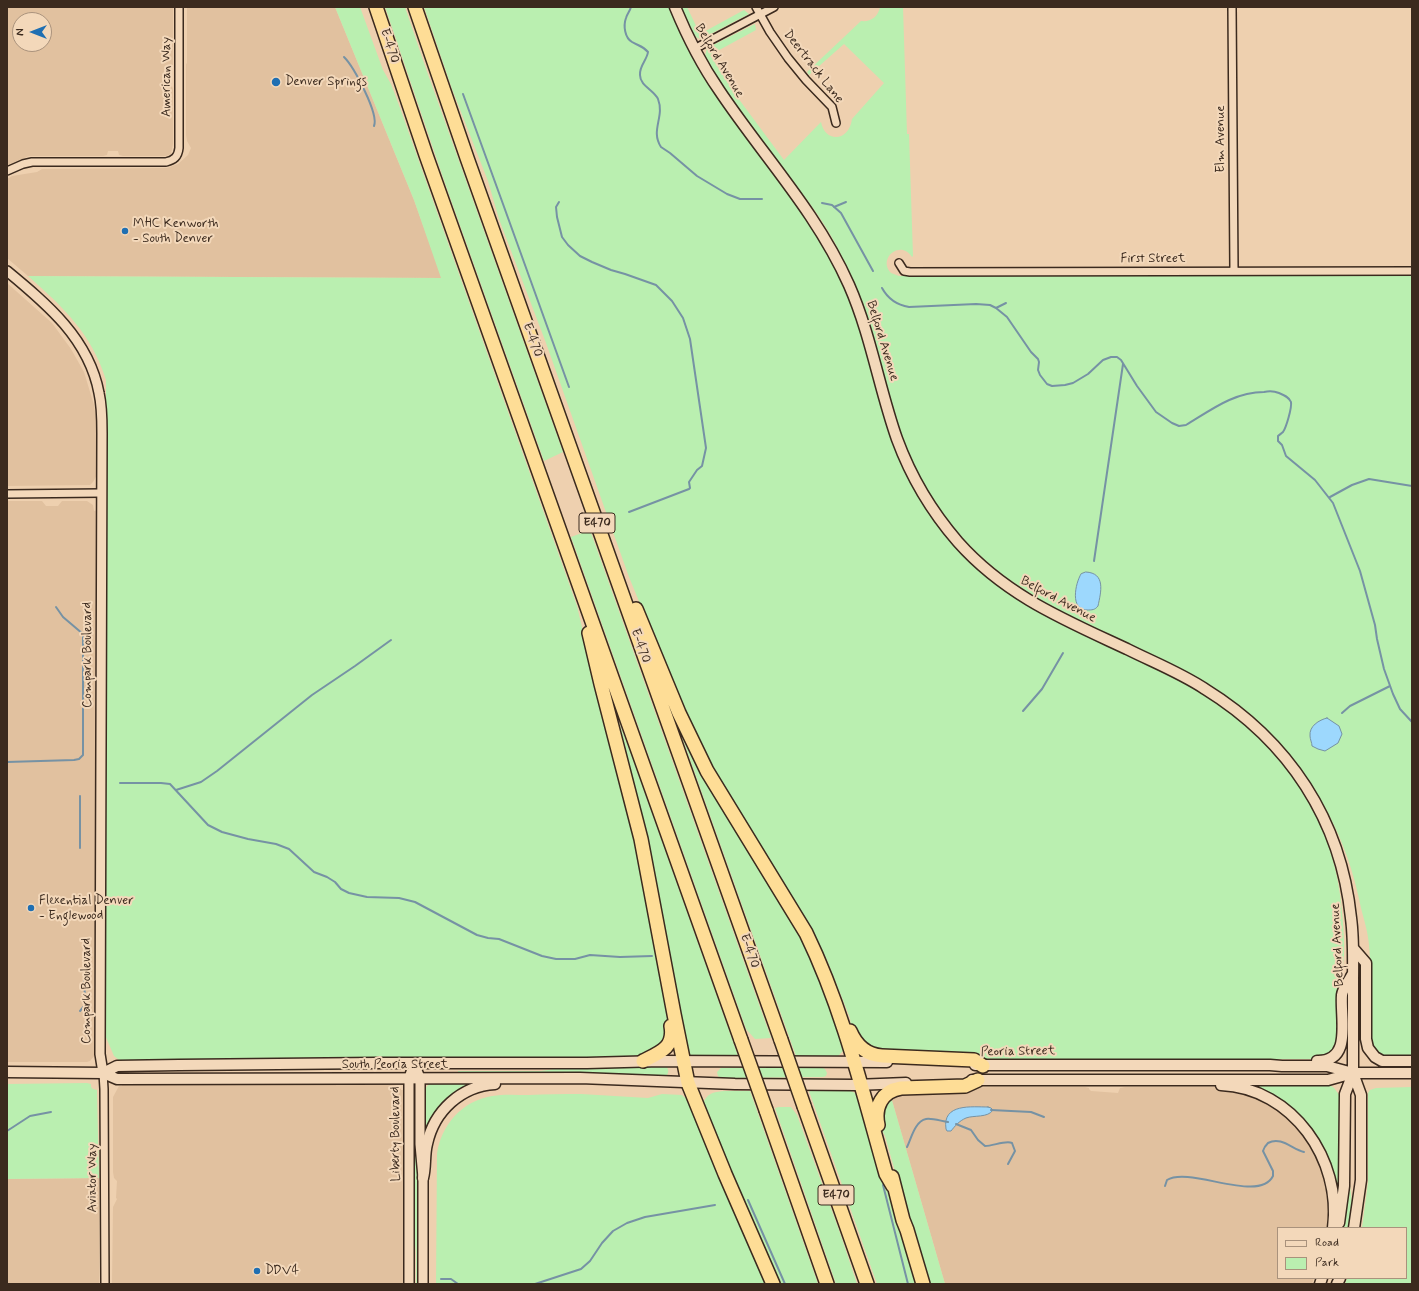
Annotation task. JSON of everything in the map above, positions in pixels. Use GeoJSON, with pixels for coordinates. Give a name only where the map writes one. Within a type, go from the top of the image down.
{"type":"FeatureCollection","features":[{"type":"Feature","properties":{"kind":"highway","name":"E-470"},"geometry":{"type":"LineString","coordinates":[[376,7],[428,162],[827,1284]]}},
{"type":"Feature","properties":{"kind":"highway","name":"E-470"},"geometry":{"type":"LineString","coordinates":[[415,7],[867,1284]]}},
{"type":"Feature","properties":{"kind":"highway"},"geometry":{"type":"LineString","coordinates":[[602,535],[618,562],[679,713],[699,755],[714,783],[806,933],[830,988],[854,1061],[886,1174],[893,1186]]}},
{"type":"Feature","properties":{"kind":"highway"},"geometry":{"type":"LineString","coordinates":[[574,571],[600,684],[641,839],[688,1083],[773,1284]]}},
{"type":"Feature","properties":{"kind":"highway"},"geometry":{"type":"LineString","coordinates":[[830,988],[842,1008],[854,1040],[868,1053],[878,1056],[974,1060],[982,1066]]}},
{"type":"Feature","properties":{"kind":"highway"},"geometry":{"type":"LineString","coordinates":[[642,1061],[663,1051],[671,1040],[672,1032],[668,1011],[671,999]]}},
{"type":"Feature","properties":{"kind":"highway"},"geometry":{"type":"LineString","coordinates":[[923,1284],[893,1186],[891,1172],[877,1119],[878,1108],[883,1097],[898,1088],[965,1086],[978,1080]]}},
{"type":"Feature","properties":{"kind":"highway"},"geometry":{"type":"LineString","coordinates":[[903,1220],[904,1231],[919,1284]]}},
{"type":"Feature","properties":{"kind":"highway"},"geometry":{"type":"LineString","coordinates":[[751,1235],[753,1244],[769,1284]]}},
{"type":"Feature","properties":{"kind":"main road","name":"Belford Avenue"},"geometry":{"type":"LineString","coordinates":[[675,7],[694,49],[719,90],[806,208],[834,254],[851,289],[864,321],[893,427],[901,449],[921,491],[958,542],[976,561],[1020,595],[1058,617],[1200,685],[1231,706],[1268,738],[1305,784],[1321,811],[1341,860],[1348,891],[1352,924],[1353,1073],[1361,1095],[1360,1184],[1354,1227]]}},
{"type":"Feature","properties":{"kind":"main road"},"geometry":{"type":"LineString","coordinates":[[1353,948],[1366,963],[1366,1039],[1370,1051],[1375,1057],[1382,1061],[1412,1062]]}},
{"type":"Feature","properties":{"kind":"main road"},"geometry":{"type":"LineString","coordinates":[[1270,1065],[1282,1061],[1325,1061],[1336,1054],[1340,1048],[1342,1039],[1343,993],[1353,973]]}},
{"type":"Feature","properties":{"kind":"main road","name":"South Peoria Street"},"geometry":{"type":"LineString","coordinates":[[103,1073],[117,1066],[683,1061]]}},
{"type":"Feature","properties":{"kind":"main road","name":"Peoria Street"},"geometry":{"type":"LineString","coordinates":[[683,1061],[854,1061],[982,1066],[1033,1064],[1270,1065],[1327,1066],[1353,1073],[1412,1073]]}},
{"type":"Feature","properties":{"kind":"main road","name":"South Peoria Street"},"geometry":{"type":"LineString","coordinates":[[7,1072],[103,1073],[117,1079],[592,1078],[688,1083]]}},
{"type":"Feature","properties":{"kind":"main road","name":"Belford Avenue"},"geometry":{"type":"LineString","coordinates":[[1338,1227],[1344,1186],[1345,1094],[1353,1073]]}},
{"type":"Feature","properties":{"kind":"main road","name":"Peoria Street"},"geometry":{"type":"LineString","coordinates":[[688,1083],[861,1085],[978,1080],[1328,1080],[1353,1073]]}},
{"type":"Feature","properties":{"kind":"main road"},"geometry":{"type":"LineString","coordinates":[[423,1178],[425,1171],[426,1149],[430,1132],[436,1119],[445,1108],[458,1096],[474,1088],[490,1084],[510,1084],[522,1078]]}},
{"type":"Feature","properties":{"kind":"main road"},"geometry":{"type":"LineString","coordinates":[[1168,1079],[1180,1085],[1228,1086],[1245,1089],[1268,1098],[1294,1117],[1310,1136],[1321,1154],[1327,1168],[1334,1196],[1332,1227]]}},
{"type":"Feature","properties":{"kind":"street","name":"American Way"},"geometry":{"type":"LineString","coordinates":[[7,171],[32,162],[166,162],[174,160],[179,148],[179,7]]}},
{"type":"Feature","properties":{"kind":"street","name":"Deertrack Lane"},"geometry":{"type":"LineString","coordinates":[[756,7],[773,37],[798,70],[832,107],[836,123]]}},
{"type":"Feature","properties":{"kind":"street"},"geometry":{"type":"LineString","coordinates":[[694,49],[774,7]]}},
{"type":"Feature","properties":{"kind":"street","name":"Elm Avenue"},"geometry":{"type":"LineString","coordinates":[[1232,7],[1234,271]]}},
{"type":"Feature","properties":{"kind":"street","name":"First Street"},"geometry":{"type":"LineString","coordinates":[[899,264],[903,270],[910,272],[1412,271]]}},
{"type":"Feature","properties":{"kind":"street","name":"Compark Boulevard"},"geometry":{"type":"LineString","coordinates":[[7,271],[44,301],[64,322],[82,349],[91,367],[98,387],[100,401],[102,427],[100,1054],[103,1073]]}},
{"type":"Feature","properties":{"kind":"street"},"geometry":{"type":"LineString","coordinates":[[7,494],[101,493]]}},
{"type":"Feature","properties":{"kind":"street","name":"Liberty Boulevard"},"geometry":{"type":"LineString","coordinates":[[409,1284],[409,1078],[414,1063]]}},
{"type":"Feature","properties":{"kind":"street","name":"Liberty Boulevard"},"geometry":{"type":"LineString","coordinates":[[414,1063],[420,1078],[420,1144],[423,1178],[423,1284]]}},
{"type":"Feature","properties":{"kind":"street","name":"Aviator Way"},"geometry":{"type":"LineString","coordinates":[[103,1073],[105,1284]]}},
{"type":"Feature","properties":{"kind":"shaded area"},"geometry":{"type":"Polygon","coordinates":[[[7,7],[173,7],[173,65],[171,70],[171,83],[173,89],[173,144],[171,154],[166,156],[123,156],[119,155],[118,151],[108,151],[107,155],[103,156],[29,156],[7,165],[7,7]]]}},
{"type":"Feature","properties":{"kind":"shaded area"},"geometry":{"type":"Polygon","coordinates":[[[187,7],[335,7],[414,200],[442,278],[28,276],[7,258],[7,179],[12,176],[37,172],[42,169],[167,168],[178,164],[188,155],[191,148],[187,141],[186,135],[187,7]]]}},
{"type":"Feature","properties":{"kind":"shaded area"},"geometry":{"type":"Polygon","coordinates":[[[7,283],[52,323],[71,349],[84,372],[94,405],[97,425],[97,475],[90,485],[7,486],[7,283]]]}},
{"type":"Feature","properties":{"kind":"shaded area"},"geometry":{"type":"Polygon","coordinates":[[[7,501],[42,501],[46,506],[58,506],[62,501],[87,501],[93,505],[94,511],[97,510],[95,781],[96,1052],[90,1061],[87,1062],[7,1062],[7,501]]]}},
{"type":"Feature","properties":{"kind":"shaded area"},"geometry":{"type":"Polygon","coordinates":[[[387,1082],[388,1085],[395,1085],[397,1087],[401,1087],[401,1090],[404,1090],[405,1284],[112,1284],[113,1207],[117,1199],[117,1181],[114,1178],[113,1172],[113,1097],[119,1086],[122,1086],[122,1083],[387,1082]]]}},
{"type":"Feature","properties":{"kind":"shaded area"},"geometry":{"type":"Polygon","coordinates":[[[995,1087],[1085,1087],[1089,1088],[1091,1091],[1118,1093],[1120,1088],[1125,1087],[1216,1087],[1254,1095],[1284,1112],[1308,1138],[1329,1184],[1330,1227],[1277,1227],[1277,1279],[1314,1279],[1312,1284],[945,1284],[891,1097],[904,1090],[995,1087]]]}},
{"type":"Feature","properties":{"kind":"shaded area"},"geometry":{"type":"Polygon","coordinates":[[[99,1178],[99,1284],[7,1284],[7,1179],[99,1178]]]}},
{"type":"Feature","properties":{"kind":"green space"},"geometry":{"type":"Polygon","coordinates":[[[335,7],[360,7],[383,70],[391,84],[400,108],[577,606],[612,756],[633,833],[663,991],[668,1024],[666,1041],[648,1055],[599,1058],[477,1060],[119,1060],[114,1056],[105,1035],[106,380],[93,349],[75,322],[28,276],[441,278],[414,200],[335,7]]]}},
{"type":"Feature","properties":{"kind":"green space"},"geometry":{"type":"Polygon","coordinates":[[[385,7],[405,7],[563,452],[544,461],[447,189],[385,7]]]}},
{"type":"Feature","properties":{"kind":"green space"},"geometry":{"type":"Polygon","coordinates":[[[424,7],[669,7],[690,52],[708,84],[788,193],[816,233],[828,254],[851,304],[869,356],[901,461],[919,495],[949,537],[967,558],[987,577],[1019,600],[1048,616],[1189,685],[1222,706],[1251,730],[1276,756],[1298,784],[1316,815],[1330,849],[1339,885],[1343,924],[1344,961],[1338,1008],[1337,1048],[1322,1059],[988,1059],[882,1054],[865,1047],[851,1026],[850,1018],[827,960],[812,930],[732,803],[694,735],[629,577],[546,343],[499,219],[488,181],[452,89],[424,7]]]}},
{"type":"Feature","properties":{"kind":"green space"},"geometry":{"type":"Polygon","coordinates":[[[681,7],[687,7],[700,34],[744,10],[749,14],[701,39],[697,38],[691,31],[681,7]]]}},
{"type":"Feature","properties":{"kind":"green space"},"geometry":{"type":"Polygon","coordinates":[[[880,7],[903,7],[907,134],[909,134],[913,256],[912,257],[907,252],[902,250],[897,250],[892,253],[887,262],[887,267],[891,273],[899,276],[1412,275],[1412,1060],[1388,1059],[1373,1050],[1370,1039],[1370,957],[1366,926],[1343,845],[1330,817],[1309,780],[1283,746],[1252,716],[1236,703],[1213,687],[1188,673],[1039,599],[995,569],[955,529],[930,495],[910,457],[900,431],[865,309],[840,252],[816,212],[728,95],[705,56],[707,48],[755,24],[756,30],[710,55],[735,94],[784,160],[821,122],[823,129],[827,134],[837,137],[842,136],[850,127],[852,119],[884,83],[844,44],[809,75],[807,72],[861,21],[868,21],[874,18],[878,14],[880,7]]]}},
{"type":"Feature","properties":{"kind":"green space"},"geometry":{"type":"Polygon","coordinates":[[[590,530],[771,1038],[755,1039],[746,1029],[571,537],[590,530]]]}},
{"type":"Feature","properties":{"kind":"green space"},"geometry":{"type":"Polygon","coordinates":[[[613,707],[628,746],[738,1056],[688,1055],[613,707]]]}},
{"type":"Feature","properties":{"kind":"green space"},"geometry":{"type":"Polygon","coordinates":[[[678,726],[807,946],[844,1044],[843,1051],[838,1056],[796,1056],[678,726]]]}},
{"type":"Feature","properties":{"kind":"green space"},"geometry":{"type":"Polygon","coordinates":[[[664,1065],[668,1071],[668,1074],[665,1077],[458,1074],[458,1071],[541,1071],[568,1067],[664,1065]]]}},
{"type":"Feature","properties":{"kind":"green space"},"geometry":{"type":"Polygon","coordinates":[[[721,1068],[823,1068],[827,1073],[826,1076],[823,1077],[721,1078],[718,1076],[717,1072],[721,1068]]]}},
{"type":"Feature","properties":{"kind":"green space"},"geometry":{"type":"Polygon","coordinates":[[[431,1083],[475,1083],[424,1135],[424,1091],[431,1083]]]}},
{"type":"Feature","properties":{"kind":"green space"},"geometry":{"type":"Polygon","coordinates":[[[7,1084],[91,1084],[93,1089],[97,1090],[99,1178],[7,1179],[7,1084]]]}},
{"type":"Feature","properties":{"kind":"green space"},"geometry":{"type":"Polygon","coordinates":[[[1250,1084],[1328,1084],[1334,1088],[1340,1096],[1340,1175],[1338,1194],[1318,1141],[1250,1086],[1250,1084]]]}},
{"type":"Feature","properties":{"kind":"green space"},"geometry":{"type":"Polygon","coordinates":[[[1412,1087],[1412,1284],[1345,1284],[1347,1279],[1407,1279],[1407,1227],[1362,1227],[1368,1182],[1368,1093],[1370,1090],[1376,1088],[1412,1087]]]}},
{"type":"Feature","properties":{"kind":"green space"},"geometry":{"type":"Polygon","coordinates":[[[725,1091],[750,1091],[818,1284],[777,1284],[702,1101],[713,1093],[725,1091]]]}},
{"type":"Feature","properties":{"kind":"green space"},"geometry":{"type":"Polygon","coordinates":[[[809,1091],[851,1091],[859,1095],[883,1179],[898,1219],[915,1284],[877,1284],[809,1091]]]}},
{"type":"Feature","properties":{"kind":"green space"},"geometry":{"type":"Polygon","coordinates":[[[581,1094],[648,1098],[662,1094],[682,1095],[687,1098],[765,1284],[436,1284],[437,1154],[439,1143],[448,1124],[462,1109],[471,1103],[492,1096],[581,1094]]]}},
{"type":"Feature","properties":{"kind":"green space"},"geometry":{"type":"Polygon","coordinates":[[[891,1097],[945,1284],[927,1284],[882,1130],[879,1114],[891,1097]]]}},
{"type":"Feature","properties":{"kind":"green space"},"geometry":{"type":"Polygon","coordinates":[[[791,1107],[797,1115],[857,1284],[836,1284],[775,1108],[791,1107]]]}},
{"type":"Feature","properties":{"kind":"green space"},"geometry":{"type":"Polygon","coordinates":[[[415,1112],[416,1148],[419,1177],[419,1284],[416,1284],[416,1253],[413,1226],[413,1113],[415,1112]]]}},
{"type":"Feature","properties":{"kind":"green space"},"geometry":{"type":"Polygon","coordinates":[[[1348,1185],[1350,1185],[1353,1212],[1350,1227],[1342,1227],[1348,1185]]]}},
{"type":"Feature","properties":{"kind":"water"},"geometry":{"type":"Polygon","coordinates":[[[1086,572],[1097,576],[1101,584],[1098,606],[1092,610],[1082,609],[1078,606],[1075,596],[1079,578],[1081,574],[1086,572]]]}},
{"type":"Feature","properties":{"kind":"water"},"geometry":{"type":"Polygon","coordinates":[[[1327,718],[1339,726],[1342,734],[1338,743],[1325,751],[1312,746],[1310,732],[1315,724],[1327,718]]]}},
{"type":"Feature","properties":{"kind":"water"},"geometry":{"type":"Polygon","coordinates":[[[967,1107],[988,1107],[993,1110],[991,1113],[966,1118],[959,1122],[951,1131],[947,1131],[946,1121],[953,1111],[967,1107]]]}},
{"type":"Feature","properties":{"kind":"waterway"},"geometry":{"type":"LineString","coordinates":[[631,7],[625,21],[625,32],[632,42],[643,47],[648,52],[640,75],[642,82],[658,99],[660,112],[657,135],[661,147],[697,176],[727,194],[740,199],[762,199]]}},
{"type":"Feature","properties":{"kind":"waterway"},"geometry":{"type":"LineString","coordinates":[[344,57],[354,70],[365,91],[373,112],[375,120],[374,126]]}},
{"type":"Feature","properties":{"kind":"waterway"},"geometry":{"type":"LineString","coordinates":[[463,94],[569,387]]}},
{"type":"Feature","properties":{"kind":"waterway"},"geometry":{"type":"LineString","coordinates":[[559,202],[556,207],[557,217],[562,237],[568,245],[580,256],[592,262],[656,285],[672,301],[683,318],[690,339],[706,448],[702,466],[697,470],[689,482],[689,489],[629,512]]}},
{"type":"Feature","properties":{"kind":"waterway"},"geometry":{"type":"LineString","coordinates":[[834,207],[846,202]]}},
{"type":"Feature","properties":{"kind":"waterway"},"geometry":{"type":"LineString","coordinates":[[822,203],[832,205],[841,213],[873,271]]}},
{"type":"Feature","properties":{"kind":"waterway"},"geometry":{"type":"LineString","coordinates":[[882,288],[893,301],[909,307],[976,304],[990,305],[996,308],[1007,317],[1031,352],[1038,359],[1038,370],[1040,375],[1047,384],[1052,386],[1073,383],[1088,374],[1103,360],[1111,357],[1117,357],[1121,360],[1137,386],[1156,412],[1179,426],[1186,425],[1223,403],[1243,395],[1272,391],[1288,397],[1291,402],[1290,413],[1283,432],[1278,436],[1278,441],[1282,445],[1286,456],[1315,480],[1333,503],[1360,571],[1375,625],[1384,669],[1393,694],[1400,709],[1412,722]]}},
{"type":"Feature","properties":{"kind":"waterway"},"geometry":{"type":"LineString","coordinates":[[996,308],[1006,303]]}},
{"type":"Feature","properties":{"kind":"waterway"},"geometry":{"type":"LineString","coordinates":[[1094,561],[1123,364]]}},
{"type":"Feature","properties":{"kind":"waterway"},"geometry":{"type":"LineString","coordinates":[[1330,497],[1352,485],[1369,479],[1412,486]]}},
{"type":"Feature","properties":{"kind":"waterway"},"geometry":{"type":"LineString","coordinates":[[7,762],[74,760],[79,759],[83,755],[83,634],[63,617],[56,607]]}},
{"type":"Feature","properties":{"kind":"waterway"},"geometry":{"type":"LineString","coordinates":[[176,790],[201,782],[217,771],[312,695],[391,640]]}},
{"type":"Feature","properties":{"kind":"waterway"},"geometry":{"type":"LineString","coordinates":[[1023,711],[1042,689],[1063,653]]}},
{"type":"Feature","properties":{"kind":"waterway"},"geometry":{"type":"LineString","coordinates":[[1342,713],[1350,706],[1390,686]]}},
{"type":"Feature","properties":{"kind":"waterway"},"geometry":{"type":"LineString","coordinates":[[120,783],[170,784],[208,825],[222,832],[276,844],[289,849],[314,872],[327,877],[335,882],[341,889],[349,893],[367,897],[399,898],[415,902],[477,935],[499,939],[542,956],[556,959],[575,959],[590,955],[620,957],[652,956]]}},
{"type":"Feature","properties":{"kind":"waterway"},"geometry":{"type":"LineString","coordinates":[[80,796],[80,848]]}},
{"type":"Feature","properties":{"kind":"waterway"},"geometry":{"type":"LineString","coordinates":[[80,1011],[85,1005],[84,968]]}},
{"type":"Feature","properties":{"kind":"waterway"},"geometry":{"type":"LineString","coordinates":[[991,1110],[1031,1112],[1044,1117]]}},
{"type":"Feature","properties":{"kind":"waterway"},"geometry":{"type":"LineString","coordinates":[[7,1131],[30,1116],[51,1112]]}},
{"type":"Feature","properties":{"kind":"waterway"},"geometry":{"type":"LineString","coordinates":[[907,1147],[916,1127],[922,1120],[931,1119],[948,1122]]}},
{"type":"Feature","properties":{"kind":"waterway"},"geometry":{"type":"LineString","coordinates":[[956,1124],[971,1130],[978,1140],[985,1146],[1006,1142],[1012,1143],[1015,1151],[1008,1164]]}},
{"type":"Feature","properties":{"kind":"waterway"},"geometry":{"type":"LineString","coordinates":[[1165,1186],[1167,1180],[1178,1177],[1191,1177],[1239,1186],[1265,1184],[1273,1176],[1273,1171],[1263,1151],[1268,1143],[1273,1141],[1282,1142],[1304,1152]]}},
{"type":"Feature","properties":{"kind":"waterway"},"geometry":{"type":"LineString","coordinates":[[883,1185],[908,1284]]}},
{"type":"Feature","properties":{"kind":"waterway"},"geometry":{"type":"LineString","coordinates":[[748,1200],[785,1284]]}},
{"type":"Feature","properties":{"kind":"waterway"},"geometry":{"type":"LineString","coordinates":[[535,1284],[581,1269],[590,1261],[602,1243],[613,1231],[627,1223],[645,1217],[715,1205]]}},
{"type":"Feature","properties":{"kind":"waterway"},"geometry":{"type":"LineString","coordinates":[[441,1279],[451,1279],[458,1284]]}},
{"type":"Feature","properties":{"kind":"place","name":"Denver Springs"},"geometry":{"type":"Point","coordinates":[276,82]}},
{"type":"Feature","properties":{"kind":"place","name":"MHC Kenworth - South Denver"},"geometry":{"type":"Point","coordinates":[125,231]}},
{"type":"Feature","properties":{"kind":"place","name":"Flexential Denver - Englewood"},"geometry":{"type":"Point","coordinates":[31,908]}},
{"type":"Feature","properties":{"kind":"place","name":"DDV4"},"geometry":{"type":"Point","coordinates":[257,1271]}}]}
